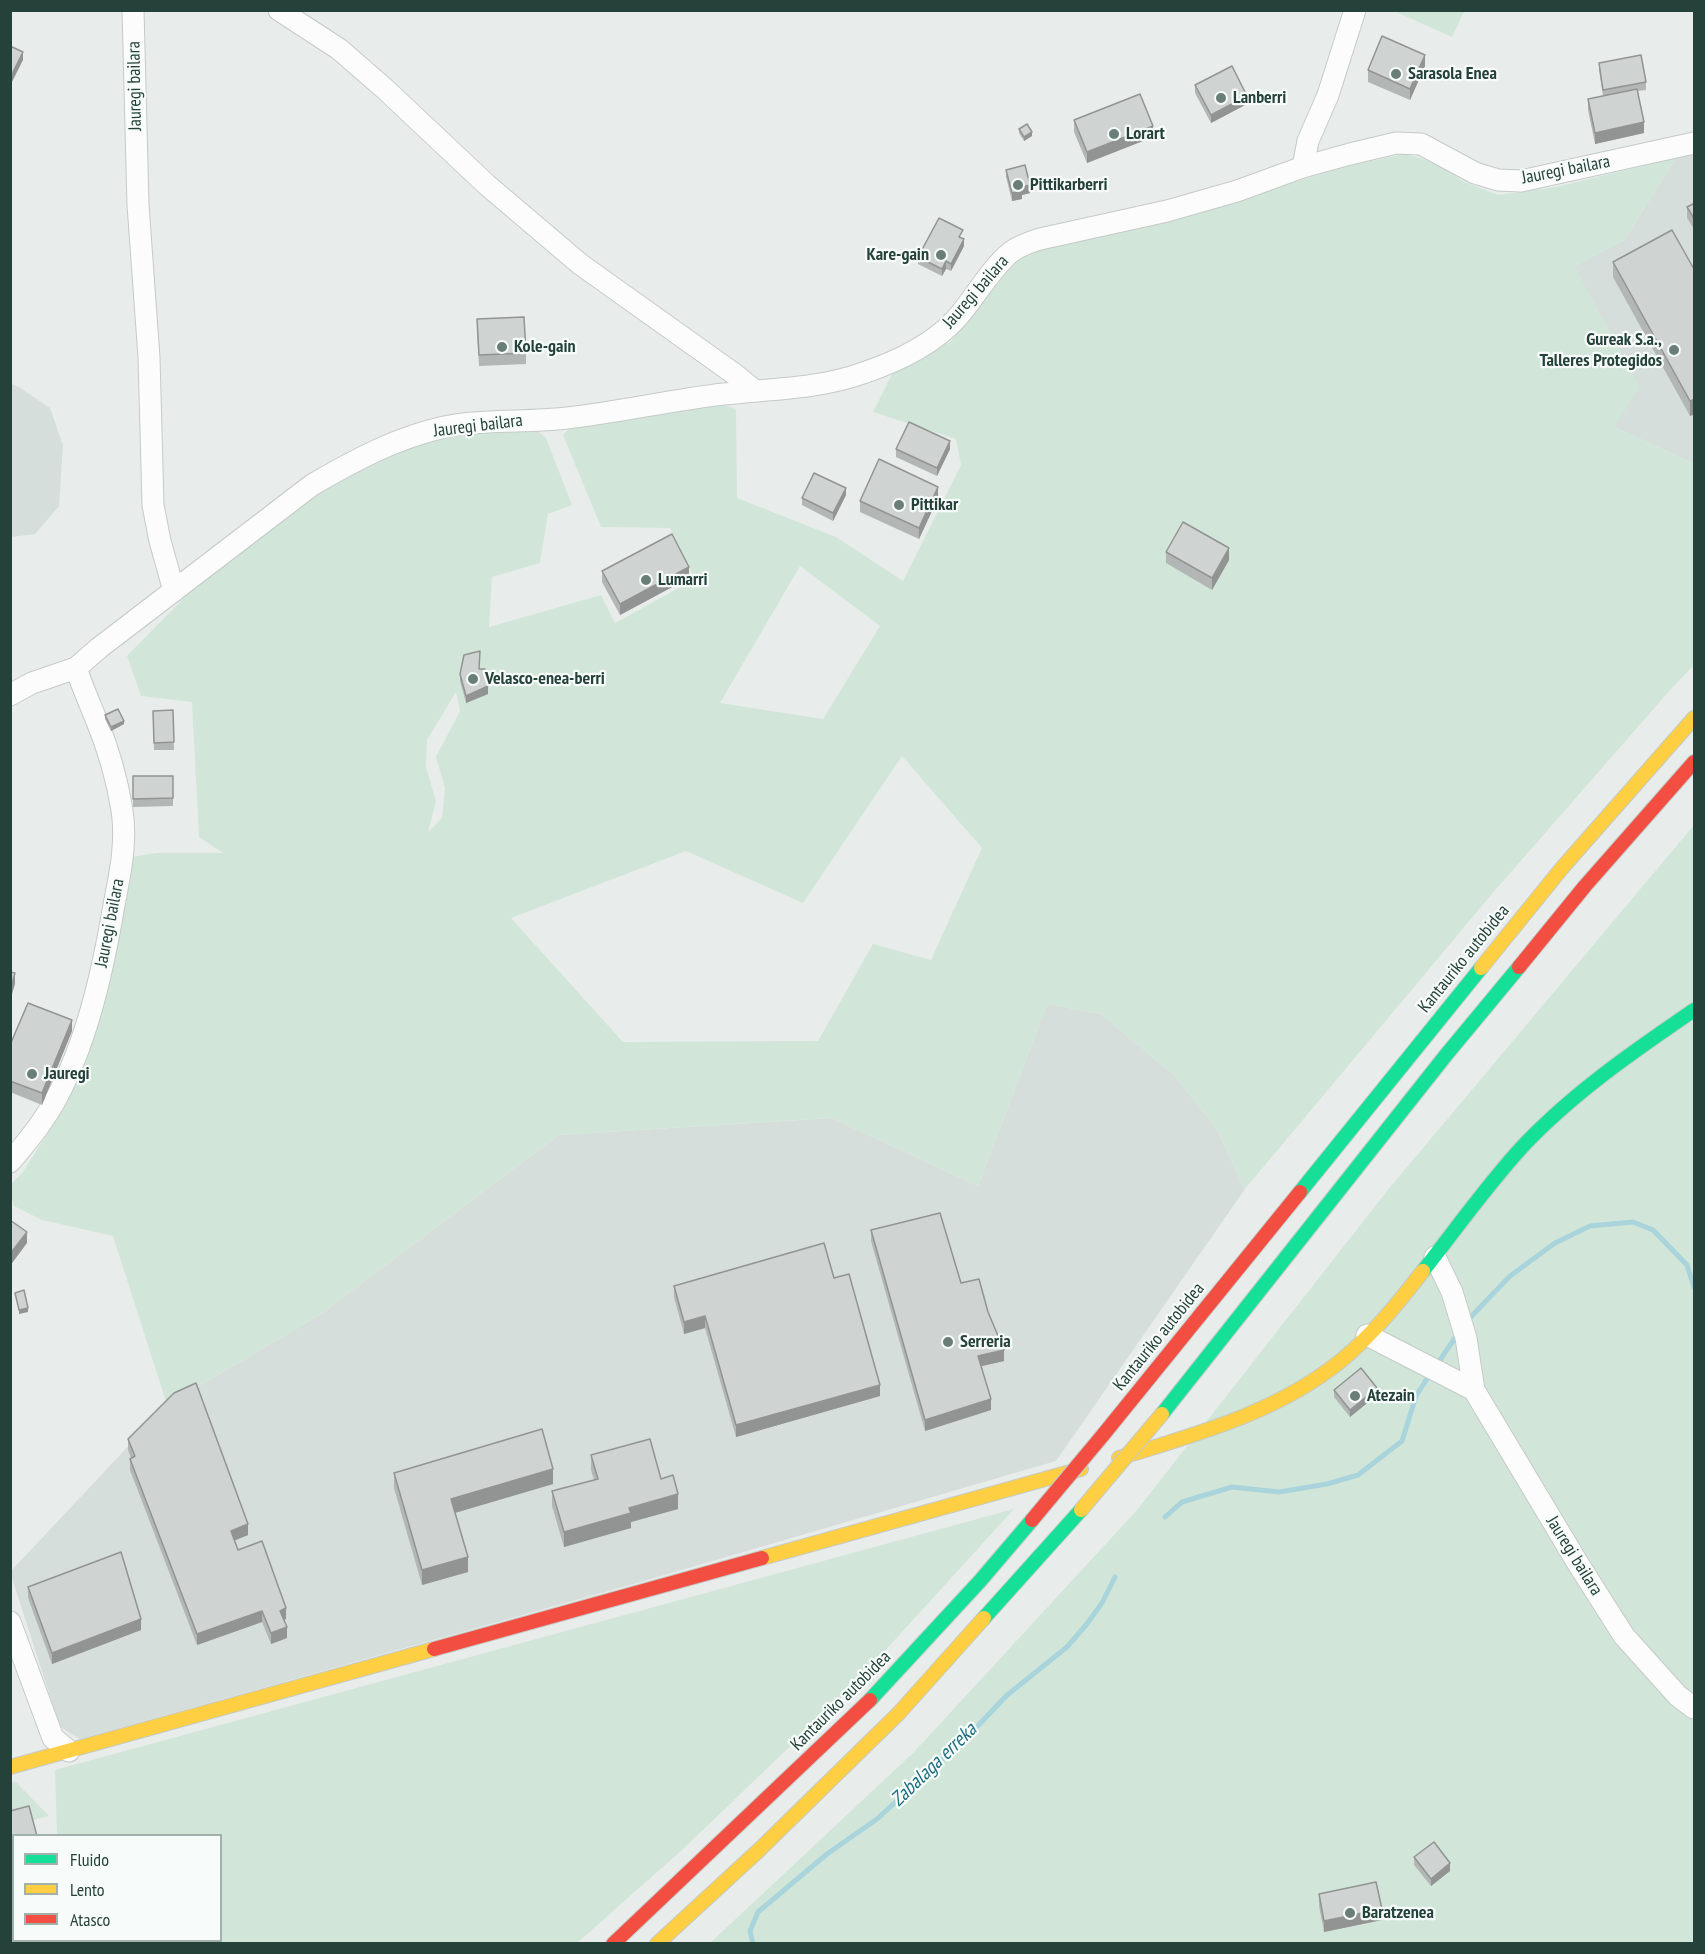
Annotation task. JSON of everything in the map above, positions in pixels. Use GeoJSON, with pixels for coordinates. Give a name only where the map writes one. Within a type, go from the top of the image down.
{"type":"FeatureCollection","features":[{"type":"Feature","properties":{"kind":"main road","name":"Kantauriko autobidea"},"geometry":{"type":"LineString","coordinates":[[613,1944],[876,1694],[980,1581],[1103,1435],[1562,868],[1695,718]]}},
{"type":"Feature","properties":{"kind":"main road"},"geometry":{"type":"LineString","coordinates":[[657,1944],[758,1851],[898,1713],[1081,1510],[1162,1414],[1460,1037],[1585,886],[1695,762]]}},
{"type":"Feature","properties":{"kind":"main road"},"geometry":{"type":"LineString","coordinates":[[10,1767],[1101,1463],[1210,1430],[1247,1415],[1289,1394],[1339,1362],[1367,1335],[1435,1257],[1503,1168],[1561,1109],[1628,1056],[1695,1010]]}},
{"type":"Feature","properties":{"kind":"street","name":"Jauregi bailara"},"geometry":{"type":"LineString","coordinates":[[133,10],[138,205],[149,357],[153,505],[174,591]]}},
{"type":"Feature","properties":{"kind":"street"},"geometry":{"type":"LineString","coordinates":[[279,10],[339,49],[487,185],[580,264],[756,391]]}},
{"type":"Feature","properties":{"kind":"street"},"geometry":{"type":"LineString","coordinates":[[1304,167],[1308,141],[1328,94],[1355,10]]}},
{"type":"Feature","properties":{"kind":"street","name":"Jauregi bailara"},"geometry":{"type":"LineString","coordinates":[[10,695],[32,683],[76,668],[312,486],[347,465],[425,432],[461,424],[566,418],[722,394],[828,382],[862,373],[908,354],[933,339],[955,321],[1000,263],[1022,245],[1167,211],[1237,191],[1350,153],[1396,143],[1420,144],[1476,173],[1498,180],[1521,181],[1695,143]]}},
{"type":"Feature","properties":{"kind":"street","name":"Jauregi bailara"},"geometry":{"type":"LineString","coordinates":[[10,1162],[42,1122],[62,1086],[87,1023],[105,956],[122,860],[124,830],[117,785],[108,752],[76,668]]}},
{"type":"Feature","properties":{"kind":"street","name":"Jauregi bailara"},"geometry":{"type":"LineString","coordinates":[[1435,1257],[1452,1292],[1466,1338],[1474,1390],[1570,1551],[1624,1636],[1678,1696],[1695,1707]]}},
{"type":"Feature","properties":{"kind":"street"},"geometry":{"type":"LineString","coordinates":[[1367,1335],[1474,1390]]}},
{"type":"Feature","properties":{"kind":"street"},"geometry":{"type":"LineString","coordinates":[[10,1622],[53,1738],[69,1751]]}},
{"type":"Feature","properties":{"kind":"shaded area"},"geometry":{"type":"Polygon","coordinates":[[[1694,153],[1694,464],[1614,427],[1574,266],[1624,240],[1676,158],[1694,153]]]}},
{"type":"Feature","properties":{"kind":"shaded area"},"geometry":{"type":"Polygon","coordinates":[[[11,384],[50,408],[63,445],[59,506],[35,534],[11,537],[11,384]]]}},
{"type":"Feature","properties":{"kind":"shaded area"},"geometry":{"type":"Polygon","coordinates":[[[1047,1004],[1101,1014],[1175,1076],[1216,1128],[1245,1189],[1056,1461],[644,1581],[80,1739],[60,1727],[10,1572],[167,1405],[321,1314],[559,1135],[832,1118],[978,1186],[1047,1004]]]}},
{"type":"Feature","properties":{"kind":"green space"},"geometry":{"type":"Polygon","coordinates":[[[1461,10],[1464,12],[1452,37],[1394,11],[1461,10]]]}},
{"type":"Feature","properties":{"kind":"green space"},"geometry":{"type":"Polygon","coordinates":[[[1405,154],[1440,164],[1462,181],[1498,195],[1556,187],[1676,158],[1624,240],[1574,266],[1640,387],[1614,427],[1694,464],[1694,665],[1491,895],[1245,1189],[1216,1128],[1175,1076],[1101,1014],[1047,1004],[978,1186],[832,1118],[559,1135],[321,1314],[167,1405],[113,1236],[42,1220],[14,1206],[10,1185],[22,1173],[66,1105],[110,982],[132,857],[156,853],[223,853],[199,837],[192,702],[141,696],[127,656],[199,583],[300,506],[359,466],[414,445],[487,431],[534,428],[546,438],[572,505],[548,514],[540,563],[492,577],[489,627],[601,595],[615,623],[695,579],[670,528],[601,527],[563,435],[573,425],[716,402],[736,409],[737,498],[836,537],[903,581],[961,465],[956,439],[873,412],[893,372],[950,342],[1015,262],[1041,249],[1156,224],[1351,165],[1405,154]],[[800,566],[720,703],[823,719],[880,626],[800,566]],[[456,692],[427,740],[426,767],[436,801],[428,832],[442,818],[445,788],[436,757],[460,711],[456,692]],[[902,756],[803,903],[686,851],[511,918],[623,1042],[818,1041],[873,944],[931,960],[982,848],[902,756]]]}},
{"type":"Feature","properties":{"kind":"green space"},"geometry":{"type":"Polygon","coordinates":[[[1694,825],[1694,1943],[709,1944],[914,1752],[1137,1510],[1387,1191],[1694,825]]]}},
{"type":"Feature","properties":{"kind":"green space"},"geometry":{"type":"Polygon","coordinates":[[[1014,1509],[852,1687],[681,1851],[577,1943],[60,1943],[222,1942],[222,1834],[57,1834],[55,1770],[1014,1509]]]}},
{"type":"Feature","properties":{"kind":"green space"},"geometry":{"type":"Polygon","coordinates":[[[15,1781],[49,1816],[11,1826],[11,1783],[15,1781]]]}},
{"type":"Feature","properties":{"kind":"building","name":"Sarasola Enea"},"geometry":{"type":"Polygon","coordinates":[[[1382,36],[1425,55],[1410,89],[1368,70],[1382,36]]]}},
{"type":"Feature","properties":{"kind":"building"},"geometry":{"type":"Polygon","coordinates":[[[10,46],[23,52],[10,78],[10,46]]]}},
{"type":"Feature","properties":{"kind":"building"},"geometry":{"type":"Polygon","coordinates":[[[1641,55],[1646,82],[1603,90],[1599,63],[1641,55]]]}},
{"type":"Feature","properties":{"kind":"building","name":"Lanberri"},"geometry":{"type":"Polygon","coordinates":[[[1232,66],[1247,96],[1211,115],[1195,85],[1232,66]]]}},
{"type":"Feature","properties":{"kind":"building"},"geometry":{"type":"Polygon","coordinates":[[[1637,89],[1644,122],[1595,133],[1588,99],[1637,89]]]}},
{"type":"Feature","properties":{"kind":"building","name":"Lorart"},"geometry":{"type":"Polygon","coordinates":[[[1140,94],[1153,126],[1087,152],[1074,120],[1140,94]]]}},
{"type":"Feature","properties":{"kind":"building"},"geometry":{"type":"Polygon","coordinates":[[[1027,124],[1032,132],[1024,137],[1019,129],[1027,124]]]}},
{"type":"Feature","properties":{"kind":"building"},"geometry":{"type":"Polygon","coordinates":[[[1025,165],[1030,185],[1021,187],[1022,191],[1012,193],[1006,170],[1025,165]]]}},
{"type":"Feature","properties":{"kind":"building"},"geometry":{"type":"Polygon","coordinates":[[[1695,203],[1695,220],[1687,207],[1695,203]]]}},
{"type":"Feature","properties":{"kind":"building","name":"Kare-gain"},"geometry":{"type":"Polygon","coordinates":[[[939,218],[963,230],[959,237],[964,239],[951,264],[946,261],[942,269],[918,257],[939,218]]]}},
{"type":"Feature","properties":{"kind":"building","name":"Gureak S.a., Talleres Protegidos"},"geometry":{"type":"Polygon","coordinates":[[[1672,230],[1695,271],[1695,399],[1690,401],[1613,262],[1672,230]]]}},
{"type":"Feature","properties":{"kind":"building","name":"Kole-gain"},"geometry":{"type":"Polygon","coordinates":[[[524,317],[526,353],[479,355],[477,319],[524,317]]]}},
{"type":"Feature","properties":{"kind":"building"},"geometry":{"type":"Polygon","coordinates":[[[909,422],[950,441],[937,468],[896,449],[909,422]]]}},
{"type":"Feature","properties":{"kind":"building","name":"Pittikar"},"geometry":{"type":"Polygon","coordinates":[[[879,459],[938,487],[919,528],[860,501],[879,459]]]}},
{"type":"Feature","properties":{"kind":"building"},"geometry":{"type":"Polygon","coordinates":[[[814,473],[846,488],[833,513],[802,498],[814,473]]]}},
{"type":"Feature","properties":{"kind":"building"},"geometry":{"type":"Polygon","coordinates":[[[1183,522],[1229,548],[1212,578],[1166,552],[1183,522]]]}},
{"type":"Feature","properties":{"kind":"building","name":"Lumarri"},"geometry":{"type":"Polygon","coordinates":[[[672,534],[689,567],[620,604],[602,571],[672,534]]]}},
{"type":"Feature","properties":{"kind":"building","name":"Velasco-enea-berri"},"geometry":{"type":"Polygon","coordinates":[[[480,651],[479,669],[485,669],[488,686],[466,696],[460,674],[464,655],[480,651]]]}},
{"type":"Feature","properties":{"kind":"building"},"geometry":{"type":"Polygon","coordinates":[[[118,709],[124,721],[111,727],[105,715],[118,709]]]}},
{"type":"Feature","properties":{"kind":"building"},"geometry":{"type":"Polygon","coordinates":[[[173,710],[174,742],[154,743],[153,711],[173,710]]]}},
{"type":"Feature","properties":{"kind":"building"},"geometry":{"type":"Polygon","coordinates":[[[133,776],[173,776],[173,798],[133,799],[133,776]]]}},
{"type":"Feature","properties":{"kind":"building"},"geometry":{"type":"Polygon","coordinates":[[[10,972],[15,973],[10,990],[10,972]]]}},
{"type":"Feature","properties":{"kind":"building","name":"Jauregi"},"geometry":{"type":"Polygon","coordinates":[[[28,1003],[72,1020],[42,1093],[10,1081],[10,1045],[28,1003]]]}},
{"type":"Feature","properties":{"kind":"building","name":"Serreria"},"geometry":{"type":"Polygon","coordinates":[[[940,1213],[961,1283],[979,1279],[988,1312],[1004,1350],[978,1356],[991,1399],[925,1420],[871,1230],[940,1213]]]}},
{"type":"Feature","properties":{"kind":"building"},"geometry":{"type":"Polygon","coordinates":[[[10,1220],[27,1232],[10,1254],[10,1220]]]}},
{"type":"Feature","properties":{"kind":"building"},"geometry":{"type":"Polygon","coordinates":[[[824,1243],[834,1278],[849,1274],[880,1385],[736,1425],[705,1316],[684,1322],[674,1286],[824,1243]]]}},
{"type":"Feature","properties":{"kind":"building"},"geometry":{"type":"Polygon","coordinates":[[[24,1290],[28,1308],[19,1310],[15,1293],[24,1290]]]}},
{"type":"Feature","properties":{"kind":"building","name":"Atezain"},"geometry":{"type":"Polygon","coordinates":[[[1361,1368],[1377,1388],[1350,1410],[1334,1390],[1361,1368]]]}},
{"type":"Feature","properties":{"kind":"building"},"geometry":{"type":"Polygon","coordinates":[[[196,1383],[248,1524],[231,1531],[238,1550],[262,1541],[286,1608],[280,1611],[287,1627],[271,1633],[262,1611],[197,1634],[130,1459],[135,1456],[128,1439],[174,1393],[196,1383]]]}},
{"type":"Feature","properties":{"kind":"building"},"geometry":{"type":"Polygon","coordinates":[[[542,1429],[553,1469],[451,1499],[468,1557],[422,1570],[394,1473],[542,1429]]]}},
{"type":"Feature","properties":{"kind":"building"},"geometry":{"type":"Polygon","coordinates":[[[650,1439],[661,1479],[673,1475],[678,1494],[629,1508],[631,1513],[564,1532],[552,1491],[598,1479],[591,1455],[650,1439]]]}},
{"type":"Feature","properties":{"kind":"building"},"geometry":{"type":"Polygon","coordinates":[[[121,1552],[141,1619],[52,1653],[28,1587],[121,1552]]]}},
{"type":"Feature","properties":{"kind":"building"},"geometry":{"type":"Polygon","coordinates":[[[29,1806],[36,1834],[12,1834],[12,1892],[10,1892],[10,1811],[29,1806]]]}},
{"type":"Feature","properties":{"kind":"building"},"geometry":{"type":"Polygon","coordinates":[[[1434,1842],[1450,1863],[1431,1879],[1414,1857],[1434,1842]]]}},
{"type":"Feature","properties":{"kind":"building"},"geometry":{"type":"Polygon","coordinates":[[[1376,1882],[1382,1909],[1324,1921],[1319,1894],[1376,1882]]]}},
{"type":"Feature","properties":{"kind":"waterway","name":"Zabalaga erreka"},"geometry":{"type":"LineString","coordinates":[[1466,1322],[1510,1276],[1555,1243],[1590,1226],[1633,1222],[1653,1230],[1687,1265],[1694,1287]]}},
{"type":"Feature","properties":{"kind":"waterway","name":"Zabalaga erreka"},"geometry":{"type":"LineString","coordinates":[[1436,1366],[1459,1332]]}},
{"type":"Feature","properties":{"kind":"waterway","name":"Zabalaga erreka"},"geometry":{"type":"LineString","coordinates":[[1165,1517],[1182,1502],[1232,1487],[1279,1492],[1327,1484],[1358,1475],[1402,1441],[1416,1396],[1430,1374]]}},
{"type":"Feature","properties":{"kind":"waterway","name":"Zabalaga erreka"},"geometry":{"type":"LineString","coordinates":[[753,1944],[750,1931],[758,1912],[827,1854],[877,1819],[974,1730],[1006,1696],[1067,1647],[1102,1603],[1115,1577]]}},
{"type":"Feature","properties":{"kind":"traffic: fast"},"geometry":{"type":"LineString","coordinates":[[1162,1414],[1446,1055],[1519,967]]}},
{"type":"Feature","properties":{"kind":"traffic: fast"},"geometry":{"type":"LineString","coordinates":[[1300,1192],[1481,968]]}},
{"type":"Feature","properties":{"kind":"traffic: fast"},"geometry":{"type":"LineString","coordinates":[[1423,1271],[1497,1176],[1542,1127],[1583,1090],[1694,1010]]}},
{"type":"Feature","properties":{"kind":"traffic: fast"},"geometry":{"type":"LineString","coordinates":[[984,1618],[1081,1510]]}},
{"type":"Feature","properties":{"kind":"traffic: fast"},"geometry":{"type":"LineString","coordinates":[[870,1700],[980,1581],[1032,1520]]}},
{"type":"Feature","properties":{"kind":"traffic: slow"},"geometry":{"type":"LineString","coordinates":[[1481,968],[1562,868],[1694,718]]}},
{"type":"Feature","properties":{"kind":"traffic: slow"},"geometry":{"type":"LineString","coordinates":[[1119,1458],[1207,1430],[1265,1407],[1292,1393],[1343,1359],[1365,1339],[1423,1271]]}},
{"type":"Feature","properties":{"kind":"traffic: slow"},"geometry":{"type":"LineString","coordinates":[[1081,1510],[1162,1414]]}},
{"type":"Feature","properties":{"kind":"traffic: slow"},"geometry":{"type":"LineString","coordinates":[[762,1558],[1081,1469]]}},
{"type":"Feature","properties":{"kind":"traffic: slow"},"geometry":{"type":"LineString","coordinates":[[657,1944],[758,1851],[899,1713],[984,1618]]}},
{"type":"Feature","properties":{"kind":"traffic: slow"},"geometry":{"type":"LineString","coordinates":[[10,1767],[434,1649]]}},
{"type":"Feature","properties":{"kind":"traffic: jam"},"geometry":{"type":"LineString","coordinates":[[1519,967],[1585,886],[1694,762]]}},
{"type":"Feature","properties":{"kind":"traffic: jam"},"geometry":{"type":"LineString","coordinates":[[1103,1435],[1300,1192]]}},
{"type":"Feature","properties":{"kind":"traffic: jam"},"geometry":{"type":"LineString","coordinates":[[1032,1520],[1103,1435]]}},
{"type":"Feature","properties":{"kind":"traffic: jam"},"geometry":{"type":"LineString","coordinates":[[434,1649],[762,1558]]}},
{"type":"Feature","properties":{"kind":"traffic: jam"},"geometry":{"type":"LineString","coordinates":[[613,1944],[870,1700]]}},
{"type":"Feature","properties":{"kind":"place","name":"Sarasola Enea"},"geometry":{"type":"Point","coordinates":[1396,74]}},
{"type":"Feature","properties":{"kind":"place","name":"Lanberri"},"geometry":{"type":"Point","coordinates":[1221,98]}},
{"type":"Feature","properties":{"kind":"place","name":"Lorart"},"geometry":{"type":"Point","coordinates":[1114,134]}},
{"type":"Feature","properties":{"kind":"place","name":"Pittikarberri"},"geometry":{"type":"Point","coordinates":[1018,185]}},
{"type":"Feature","properties":{"kind":"place","name":"Kare-gain"},"geometry":{"type":"Point","coordinates":[941,255]}},
{"type":"Feature","properties":{"kind":"place","name":"Kole-gain"},"geometry":{"type":"Point","coordinates":[502,347]}},
{"type":"Feature","properties":{"kind":"place","name":"Gureak S.a., Talleres Protegidos"},"geometry":{"type":"Point","coordinates":[1674,350]}},
{"type":"Feature","properties":{"kind":"place","name":"Pittikar"},"geometry":{"type":"Point","coordinates":[899,505]}},
{"type":"Feature","properties":{"kind":"place","name":"Lumarri"},"geometry":{"type":"Point","coordinates":[646,580]}},
{"type":"Feature","properties":{"kind":"place","name":"Velasco-enea-berri"},"geometry":{"type":"Point","coordinates":[473,679]}},
{"type":"Feature","properties":{"kind":"place","name":"Jauregi"},"geometry":{"type":"Point","coordinates":[32,1074]}},
{"type":"Feature","properties":{"kind":"place","name":"Serreria"},"geometry":{"type":"Point","coordinates":[948,1342]}},
{"type":"Feature","properties":{"kind":"place","name":"Atezain"},"geometry":{"type":"Point","coordinates":[1355,1396]}},
{"type":"Feature","properties":{"kind":"place","name":"Baratzenea"},"geometry":{"type":"Point","coordinates":[1350,1913]}}]}
